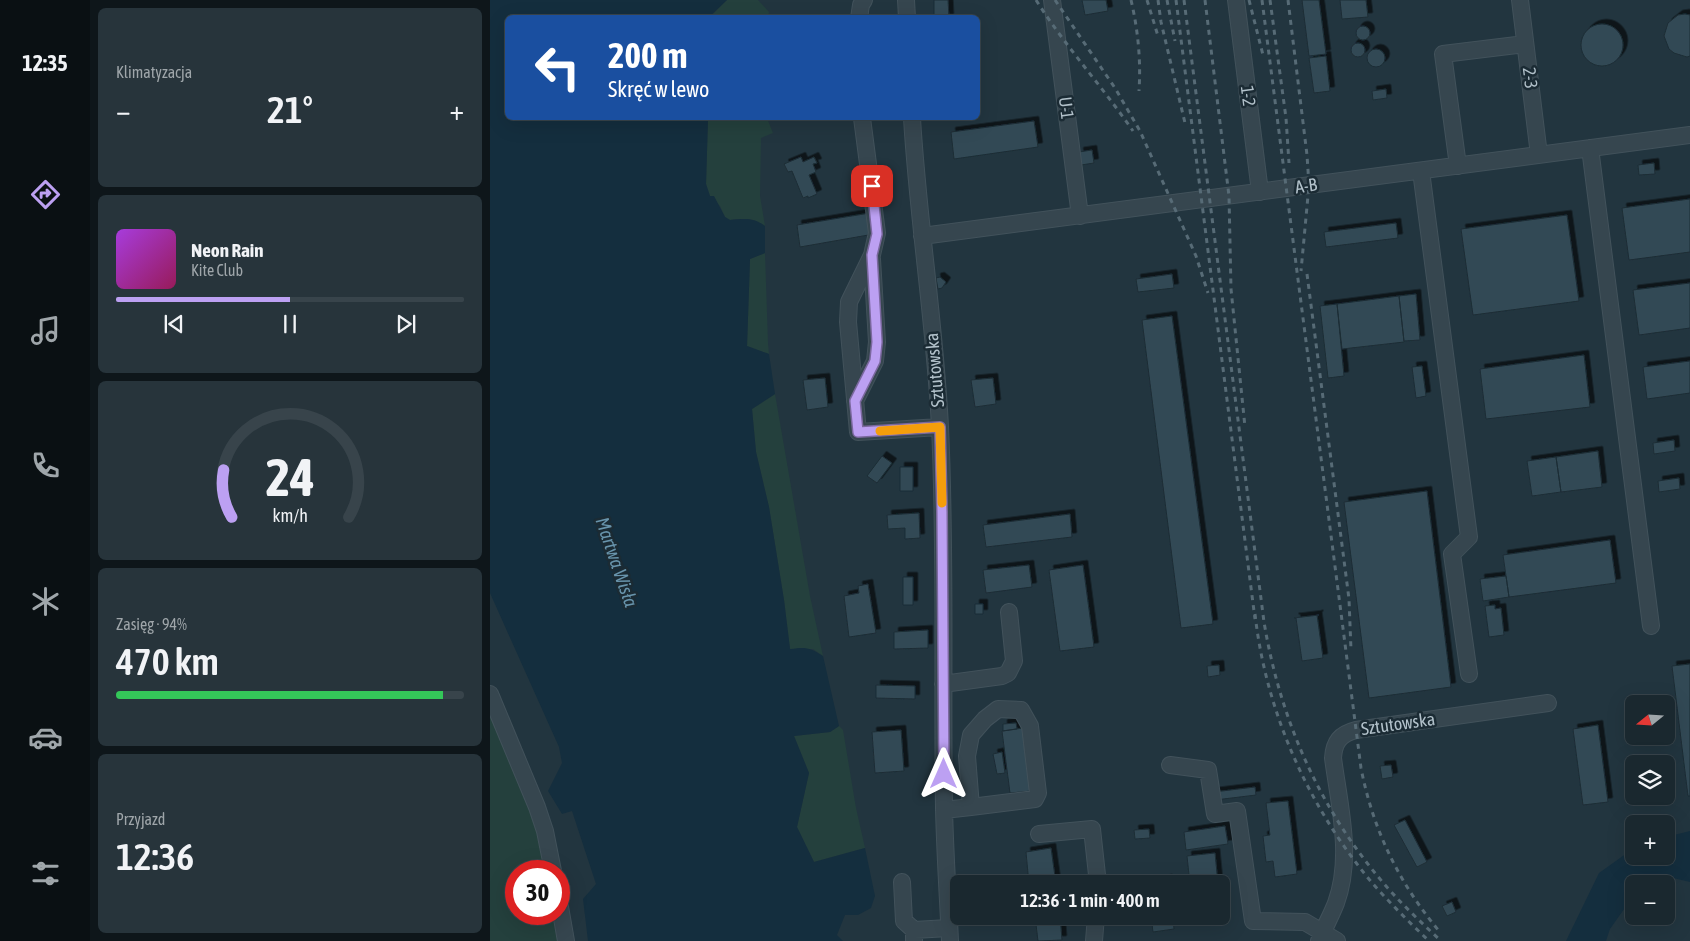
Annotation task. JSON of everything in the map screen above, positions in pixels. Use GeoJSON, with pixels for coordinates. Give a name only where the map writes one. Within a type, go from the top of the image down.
{"type":"FeatureCollection","features":[{"type":"Feature","properties":{"kind":"street"},"geometry":{"type":"LineString","coordinates":[[859,15],[861,4],[864,0]]}},
{"type":"Feature","properties":{"kind":"street"},"geometry":{"type":"LineString","coordinates":[[906,0],[907,15]]}},
{"type":"Feature","properties":{"kind":"street","name":"U-1"},"geometry":{"type":"LineString","coordinates":[[1052,0],[1080,216]]}},
{"type":"Feature","properties":{"kind":"street","name":"1-2"},"geometry":{"type":"LineString","coordinates":[[1236,0],[1260,192]]}},
{"type":"Feature","properties":{"kind":"street","name":"2-3"},"geometry":{"type":"LineString","coordinates":[[1520,0],[1539,155]]}},
{"type":"Feature","properties":{"kind":"street"},"geometry":{"type":"LineString","coordinates":[[1458,166],[1443,54],[1525,44]]}},
{"type":"Feature","properties":{"kind":"street"},"geometry":{"type":"LineString","coordinates":[[862,120],[877,234],[872,255],[849,302],[848,322],[858,432],[940,427]]}},
{"type":"Feature","properties":{"kind":"street","name":"Sztutowska"},"geometry":{"type":"LineString","coordinates":[[912,120],[926,278],[935,353],[940,427],[944,810],[950,934]]}},
{"type":"Feature","properties":{"kind":"street","name":"A-B"},"geometry":{"type":"LineString","coordinates":[[922,236],[1690,135]]}},
{"type":"Feature","properties":{"kind":"street"},"geometry":{"type":"LineString","coordinates":[[1590,148],[1651,626]]}},
{"type":"Feature","properties":{"kind":"street"},"geometry":{"type":"LineString","coordinates":[[1421,171],[1469,537],[1452,554],[1469,674]]}},
{"type":"Feature","properties":{"kind":"street"},"geometry":{"type":"LineString","coordinates":[[855,401],[875,361],[877,342],[872,255]]}},
{"type":"Feature","properties":{"kind":"street"},"geometry":{"type":"LineString","coordinates":[[943,684],[1002,676],[1008,673],[1014,661],[1009,612]]}},
{"type":"Feature","properties":{"kind":"street"},"geometry":{"type":"LineString","coordinates":[[490,694],[496,728],[530,788],[542,821],[551,860]]}},
{"type":"Feature","properties":{"kind":"street","name":"Sztutowska"},"geometry":{"type":"LineString","coordinates":[[1320,936],[1336,902],[1342,876],[1343,829],[1333,758],[1333,747],[1338,739],[1347,732],[1356,730],[1548,703]]}},
{"type":"Feature","properties":{"kind":"street"},"geometry":{"type":"LineString","coordinates":[[944,810],[971,807],[1035,799],[1038,793],[1030,726],[1021,710],[998,709],[985,719],[971,735],[968,756],[971,807]]}},
{"type":"Feature","properties":{"kind":"street"},"geometry":{"type":"LineString","coordinates":[[1170,765],[1208,770],[1215,814],[1237,811],[1252,921],[1305,922],[1320,936],[1337,941]]}},
{"type":"Feature","properties":{"kind":"street"},"geometry":{"type":"LineString","coordinates":[[1039,834],[1092,829],[1097,875]]}},
{"type":"Feature","properties":{"kind":"street"},"geometry":{"type":"LineString","coordinates":[[902,882],[904,921],[914,936],[950,934]]}},
{"type":"Feature","properties":{"kind":"street"},"geometry":{"type":"LineString","coordinates":[[563,925],[566,941]]}},
{"type":"Feature","properties":{"kind":"street"},"geometry":{"type":"LineString","coordinates":[[1094,941],[1095,925]]}},
{"type":"Feature","properties":{"kind":"green space"},"geometry":{"type":"Polygon","coordinates":[[[727,0],[758,0],[769,12],[768,15],[712,15],[727,0]]]}},
{"type":"Feature","properties":{"kind":"green space"},"geometry":{"type":"Polygon","coordinates":[[[708,120],[768,120],[773,133],[761,138],[760,196],[765,226],[752,220],[730,220],[725,217],[720,206],[710,196],[706,184],[708,120]]]}},
{"type":"Feature","properties":{"kind":"green space"},"geometry":{"type":"Polygon","coordinates":[[[765,253],[769,354],[747,346],[750,259],[765,253]]]}},
{"type":"Feature","properties":{"kind":"green space"},"geometry":{"type":"Polygon","coordinates":[[[775,394],[810,596],[823,656],[813,649],[790,649],[769,507],[756,452],[752,409],[775,394]]]}},
{"type":"Feature","properties":{"kind":"green space"},"geometry":{"type":"Polygon","coordinates":[[[490,688],[552,860],[505,860],[505,925],[566,925],[569,941],[490,941],[490,688]]]}},
{"type":"Feature","properties":{"kind":"green space"},"geometry":{"type":"Polygon","coordinates":[[[839,726],[843,730],[856,808],[865,848],[814,862],[797,827],[809,773],[794,736],[830,732],[839,726]]]}},
{"type":"Feature","properties":{"kind":"water","name":"Martwa Wisła"},"geometry":{"type":"Polygon","coordinates":[[[490,0],[727,0],[711,15],[505,15],[505,120],[708,120],[706,184],[710,196],[714,196],[725,217],[730,220],[752,220],[765,226],[765,253],[750,259],[747,346],[769,354],[775,394],[752,409],[756,452],[769,507],[790,649],[807,648],[823,656],[839,726],[830,732],[794,736],[809,773],[797,827],[814,862],[865,848],[875,896],[871,908],[858,915],[845,915],[837,935],[843,941],[588,941],[583,899],[596,884],[572,811],[562,814],[548,791],[562,763],[559,747],[490,593],[490,0]]]}},
{"type":"Feature","properties":{"kind":"water"},"geometry":{"type":"Polygon","coordinates":[[[1690,831],[1690,882],[1675,878],[1675,875],[1625,875],[1625,908],[1610,929],[1606,941],[1566,941],[1599,873],[1625,854],[1625,865],[1675,865],[1675,835],[1690,831]]]}},
{"type":"Feature","properties":{"kind":"building"},"geometry":{"type":"Polygon","coordinates":[[[934,0],[948,0],[949,15],[934,15],[934,0]]]}},
{"type":"Feature","properties":{"kind":"building"},"geometry":{"type":"Polygon","coordinates":[[[1082,0],[1106,0],[1108,11],[1085,15],[1082,0]]]}},
{"type":"Feature","properties":{"kind":"building"},"geometry":{"type":"Polygon","coordinates":[[[1302,0],[1319,0],[1326,54],[1309,56],[1302,0]]]}},
{"type":"Feature","properties":{"kind":"building"},"geometry":{"type":"Polygon","coordinates":[[[1340,0],[1366,0],[1368,17],[1342,19],[1340,0]]]}},
{"type":"Feature","properties":{"kind":"building"},"geometry":{"type":"Polygon","coordinates":[[[1678,15],[1690,15],[1690,56],[1687,57],[1674,53],[1669,49],[1664,36],[1668,23],[1678,15]]]}},
{"type":"Feature","properties":{"kind":"building"},"geometry":{"type":"Polygon","coordinates":[[[1606,24],[1614,27],[1620,33],[1623,45],[1620,57],[1614,63],[1598,66],[1590,63],[1584,57],[1581,41],[1584,33],[1590,27],[1606,24]]]}},
{"type":"Feature","properties":{"kind":"building"},"geometry":{"type":"Polygon","coordinates":[[[1363,26],[1368,28],[1370,33],[1368,38],[1363,40],[1358,38],[1356,33],[1358,28],[1363,26]]]}},
{"type":"Feature","properties":{"kind":"building"},"geometry":{"type":"Polygon","coordinates":[[[1358,43],[1363,45],[1365,50],[1363,55],[1358,57],[1353,55],[1351,50],[1353,45],[1358,43]]]}},
{"type":"Feature","properties":{"kind":"building"},"geometry":{"type":"Polygon","coordinates":[[[1376,49],[1382,52],[1385,58],[1382,64],[1376,67],[1370,64],[1367,58],[1370,52],[1376,49]]]}},
{"type":"Feature","properties":{"kind":"building"},"geometry":{"type":"Polygon","coordinates":[[[1326,56],[1330,91],[1314,93],[1309,58],[1326,56]]]}},
{"type":"Feature","properties":{"kind":"building"},"geometry":{"type":"Polygon","coordinates":[[[1386,89],[1387,98],[1373,100],[1372,91],[1386,89]]]}},
{"type":"Feature","properties":{"kind":"building"},"geometry":{"type":"Polygon","coordinates":[[[1034,121],[1038,147],[954,159],[951,132],[1034,121]]]}},
{"type":"Feature","properties":{"kind":"building"},"geometry":{"type":"Polygon","coordinates":[[[1092,150],[1094,163],[1081,165],[1079,152],[1092,150]]]}},
{"type":"Feature","properties":{"kind":"building"},"geometry":{"type":"Polygon","coordinates":[[[801,157],[803,162],[814,157],[817,163],[813,164],[816,172],[809,175],[817,194],[808,198],[808,196],[803,198],[792,171],[788,172],[784,164],[801,157]]]}},
{"type":"Feature","properties":{"kind":"building"},"geometry":{"type":"Polygon","coordinates":[[[1654,163],[1655,174],[1639,175],[1638,165],[1654,163]]]}},
{"type":"Feature","properties":{"kind":"building"},"geometry":{"type":"Polygon","coordinates":[[[1690,199],[1690,252],[1629,260],[1622,208],[1690,199]]]}},
{"type":"Feature","properties":{"kind":"building"},"geometry":{"type":"Polygon","coordinates":[[[870,213],[874,234],[800,247],[797,225],[870,213]]]}},
{"type":"Feature","properties":{"kind":"building"},"geometry":{"type":"Polygon","coordinates":[[[1567,215],[1579,301],[1473,315],[1461,229],[1567,215]]]}},
{"type":"Feature","properties":{"kind":"building"},"geometry":{"type":"Polygon","coordinates":[[[1396,223],[1398,238],[1326,247],[1324,232],[1396,223]]]}},
{"type":"Feature","properties":{"kind":"building"},"geometry":{"type":"Polygon","coordinates":[[[1172,274],[1174,288],[1138,292],[1136,279],[1172,274]]]}},
{"type":"Feature","properties":{"kind":"building"},"geometry":{"type":"Polygon","coordinates":[[[940,277],[946,282],[942,288],[938,289],[936,278],[940,277]]]}},
{"type":"Feature","properties":{"kind":"building"},"geometry":{"type":"Polygon","coordinates":[[[1690,283],[1690,328],[1639,335],[1633,290],[1690,283]]]}},
{"type":"Feature","properties":{"kind":"building"},"geometry":{"type":"Polygon","coordinates":[[[1416,294],[1420,340],[1404,341],[1399,296],[1416,294]]]}},
{"type":"Feature","properties":{"kind":"building"},"geometry":{"type":"Polygon","coordinates":[[[1399,296],[1404,342],[1342,349],[1337,304],[1399,296]]]}},
{"type":"Feature","properties":{"kind":"building"},"geometry":{"type":"Polygon","coordinates":[[[1337,304],[1344,376],[1328,378],[1320,306],[1337,304]]]}},
{"type":"Feature","properties":{"kind":"building"},"geometry":{"type":"Polygon","coordinates":[[[1172,316],[1213,624],[1181,628],[1142,320],[1172,316]]]}},
{"type":"Feature","properties":{"kind":"building"},"geometry":{"type":"Polygon","coordinates":[[[1584,355],[1590,407],[1486,419],[1480,369],[1584,355]]]}},
{"type":"Feature","properties":{"kind":"building"},"geometry":{"type":"Polygon","coordinates":[[[1690,361],[1690,393],[1647,399],[1643,367],[1690,361]]]}},
{"type":"Feature","properties":{"kind":"building"},"geometry":{"type":"Polygon","coordinates":[[[1422,366],[1426,396],[1416,398],[1412,367],[1422,366]]]}},
{"type":"Feature","properties":{"kind":"building"},"geometry":{"type":"Polygon","coordinates":[[[825,378],[828,407],[807,410],[803,380],[825,378]]]}},
{"type":"Feature","properties":{"kind":"building"},"geometry":{"type":"Polygon","coordinates":[[[993,378],[996,404],[975,407],[971,380],[993,378]]]}},
{"type":"Feature","properties":{"kind":"building"},"geometry":{"type":"Polygon","coordinates":[[[1674,440],[1675,451],[1654,454],[1653,443],[1674,440]]]}},
{"type":"Feature","properties":{"kind":"building"},"geometry":{"type":"Polygon","coordinates":[[[1598,451],[1602,487],[1561,492],[1556,457],[1598,451]]]}},
{"type":"Feature","properties":{"kind":"building"},"geometry":{"type":"Polygon","coordinates":[[[882,456],[892,463],[877,483],[867,476],[882,456]]]}},
{"type":"Feature","properties":{"kind":"building"},"geometry":{"type":"Polygon","coordinates":[[[1556,457],[1561,492],[1532,496],[1527,461],[1556,457]]]}},
{"type":"Feature","properties":{"kind":"building"},"geometry":{"type":"Polygon","coordinates":[[[900,467],[913,467],[913,491],[900,491],[900,467]]]}},
{"type":"Feature","properties":{"kind":"building"},"geometry":{"type":"Polygon","coordinates":[[[1679,478],[1680,489],[1659,492],[1658,481],[1679,478]]]}},
{"type":"Feature","properties":{"kind":"building"},"geometry":{"type":"Polygon","coordinates":[[[1427,491],[1451,687],[1369,698],[1344,502],[1427,491]]]}},
{"type":"Feature","properties":{"kind":"building"},"geometry":{"type":"Polygon","coordinates":[[[919,513],[920,538],[905,539],[905,528],[888,529],[887,515],[919,513]]]}},
{"type":"Feature","properties":{"kind":"building"},"geometry":{"type":"Polygon","coordinates":[[[1070,514],[1072,537],[986,547],[983,525],[1070,514]]]}},
{"type":"Feature","properties":{"kind":"building"},"geometry":{"type":"Polygon","coordinates":[[[1610,540],[1616,583],[1509,597],[1503,555],[1610,540]]]}},
{"type":"Feature","properties":{"kind":"building"},"geometry":{"type":"Polygon","coordinates":[[[1029,565],[1032,587],[986,593],[983,570],[1029,565]]]}},
{"type":"Feature","properties":{"kind":"building"},"geometry":{"type":"Polygon","coordinates":[[[1083,565],[1094,647],[1060,651],[1049,570],[1083,565]]]}},
{"type":"Feature","properties":{"kind":"building"},"geometry":{"type":"Polygon","coordinates":[[[1506,576],[1509,597],[1483,601],[1480,579],[1506,576]]]}},
{"type":"Feature","properties":{"kind":"building"},"geometry":{"type":"Polygon","coordinates":[[[903,577],[913,577],[913,605],[903,605],[903,577]]]}},
{"type":"Feature","properties":{"kind":"building"},"geometry":{"type":"Polygon","coordinates":[[[868,584],[876,633],[849,637],[844,596],[859,593],[858,586],[868,584]]]}},
{"type":"Feature","properties":{"kind":"building"},"geometry":{"type":"Polygon","coordinates":[[[975,604],[983,604],[983,614],[975,614],[975,604]]]}},
{"type":"Feature","properties":{"kind":"building"},"geometry":{"type":"Polygon","coordinates":[[[1495,605],[1495,609],[1501,608],[1504,635],[1489,637],[1485,606],[1495,605]]]}},
{"type":"Feature","properties":{"kind":"building"},"geometry":{"type":"Polygon","coordinates":[[[1317,615],[1323,658],[1302,661],[1296,618],[1294,618],[1317,615]]]}},
{"type":"Feature","properties":{"kind":"building"},"geometry":{"type":"Polygon","coordinates":[[[928,630],[928,648],[894,649],[894,632],[928,630]]]}},
{"type":"Feature","properties":{"kind":"building"},"geometry":{"type":"Polygon","coordinates":[[[1690,664],[1690,796],[1688,796],[1672,666],[1690,664]]]}},
{"type":"Feature","properties":{"kind":"building"},"geometry":{"type":"Polygon","coordinates":[[[1219,665],[1220,675],[1208,677],[1207,666],[1219,665]]]}},
{"type":"Feature","properties":{"kind":"building"},"geometry":{"type":"Polygon","coordinates":[[[876,685],[915,686],[915,699],[876,698],[876,685]]]}},
{"type":"Feature","properties":{"kind":"building"},"geometry":{"type":"Polygon","coordinates":[[[1016,723],[1017,729],[1003,731],[1003,724],[1016,723]]]}},
{"type":"Feature","properties":{"kind":"building"},"geometry":{"type":"Polygon","coordinates":[[[1598,725],[1608,802],[1583,805],[1573,729],[1598,725]]]}},
{"type":"Feature","properties":{"kind":"building"},"geometry":{"type":"Polygon","coordinates":[[[1023,728],[1031,791],[1010,793],[1002,731],[1023,728]]]}},
{"type":"Feature","properties":{"kind":"building"},"geometry":{"type":"Polygon","coordinates":[[[901,730],[904,771],[875,773],[872,732],[901,730]]]}},
{"type":"Feature","properties":{"kind":"building"},"geometry":{"type":"Polygon","coordinates":[[[1002,752],[1005,773],[997,774],[993,754],[1002,752]]]}},
{"type":"Feature","properties":{"kind":"building"},"geometry":{"type":"Polygon","coordinates":[[[1391,765],[1393,777],[1382,779],[1380,766],[1391,765]]]}},
{"type":"Feature","properties":{"kind":"building"},"geometry":{"type":"Polygon","coordinates":[[[1255,787],[1256,795],[1215,800],[1214,792],[1255,787]]]}},
{"type":"Feature","properties":{"kind":"building"},"geometry":{"type":"Polygon","coordinates":[[[1288,801],[1297,874],[1275,877],[1273,861],[1266,862],[1263,836],[1270,835],[1266,803],[1288,801]]]}},
{"type":"Feature","properties":{"kind":"building"},"geometry":{"type":"Polygon","coordinates":[[[1405,820],[1427,862],[1417,867],[1394,825],[1405,820]]]}},
{"type":"Feature","properties":{"kind":"building"},"geometry":{"type":"Polygon","coordinates":[[[1225,826],[1228,844],[1186,850],[1184,832],[1225,826]]]}},
{"type":"Feature","properties":{"kind":"building"},"geometry":{"type":"Polygon","coordinates":[[[1149,829],[1150,838],[1135,839],[1134,830],[1149,829]]]}},
{"type":"Feature","properties":{"kind":"building"},"geometry":{"type":"Polygon","coordinates":[[[1051,848],[1055,875],[1028,875],[1026,852],[1051,848]]]}},
{"type":"Feature","properties":{"kind":"building"},"geometry":{"type":"Polygon","coordinates":[[[1215,853],[1217,875],[1189,875],[1187,856],[1215,853]]]}},
{"type":"Feature","properties":{"kind":"building"},"geometry":{"type":"Polygon","coordinates":[[[1452,902],[1456,912],[1447,916],[1442,906],[1452,902]]]}},
{"type":"Feature","properties":{"kind":"building"},"geometry":{"type":"Polygon","coordinates":[[[1036,925],[1061,925],[1062,940],[1038,941],[1036,925]]]}},
{"type":"Feature","properties":{"kind":"building"},"geometry":{"type":"Polygon","coordinates":[[[1152,925],[1174,925],[1174,929],[1153,932],[1152,925]]]}},
{"type":"Feature","properties":{"kind":"railway"},"geometry":{"type":"LineString","coordinates":[[1036,0],[1059,34],[1133,131]]}},
{"type":"Feature","properties":{"kind":"railway"},"geometry":{"type":"LineString","coordinates":[[1055,0],[1115,88],[1140,131],[1196,256],[1208,293]]}},
{"type":"Feature","properties":{"kind":"railway"},"geometry":{"type":"LineString","coordinates":[[1131,0],[1138,45],[1139,91]]}},
{"type":"Feature","properties":{"kind":"railway"},"geometry":{"type":"LineString","coordinates":[[1147,0],[1158,36]]}},
{"type":"Feature","properties":{"kind":"railway"},"geometry":{"type":"LineString","coordinates":[[1158,0],[1161,22],[1185,123]]}},
{"type":"Feature","properties":{"kind":"railway"},"geometry":{"type":"LineString","coordinates":[[1167,0],[1175,41]]}},
{"type":"Feature","properties":{"kind":"railway"},"geometry":{"type":"LineString","coordinates":[[1176,0],[1255,619]]}},
{"type":"Feature","properties":{"kind":"railway"},"geometry":{"type":"LineString","coordinates":[[1184,0],[1264,622],[1282,697],[1294,734],[1309,769],[1347,835],[1395,896],[1441,941]]}},
{"type":"Feature","properties":{"kind":"railway"},"geometry":{"type":"LineString","coordinates":[[1205,0],[1229,196],[1231,289],[1245,427]]}},
{"type":"Feature","properties":{"kind":"railway"},"geometry":{"type":"LineString","coordinates":[[1249,0],[1263,55]]}},
{"type":"Feature","properties":{"kind":"railway"},"geometry":{"type":"LineString","coordinates":[[1262,0],[1361,768],[1373,813],[1390,855],[1412,894],[1439,931]]}},
{"type":"Feature","properties":{"kind":"railway"},"geometry":{"type":"LineString","coordinates":[[1270,0],[1286,118],[1289,163]]}},
{"type":"Feature","properties":{"kind":"railway"},"geometry":{"type":"LineString","coordinates":[[1288,0],[1309,185],[1301,271]]}},
{"type":"Feature","properties":{"kind":"railway"},"geometry":{"type":"LineString","coordinates":[[1307,274],[1349,599],[1351,650]]}},
{"type":"Feature","properties":{"kind":"railway"},"geometry":{"type":"LineString","coordinates":[[1255,614],[1269,687],[1280,723],[1310,791],[1329,824],[1373,884],[1429,941]]}},
{"type":"Feature","properties":{"kind":"slow traffic"},"geometry":{"type":"LineString","coordinates":[[880,431],[940,427],[942,503]]}},
{"type":"Feature","properties":{"kind":"route"},"geometry":{"type":"LineString","coordinates":[[872,186],[877,234],[872,255],[877,342],[875,361],[855,401],[858,432],[940,427],[944,774]]}}]}
